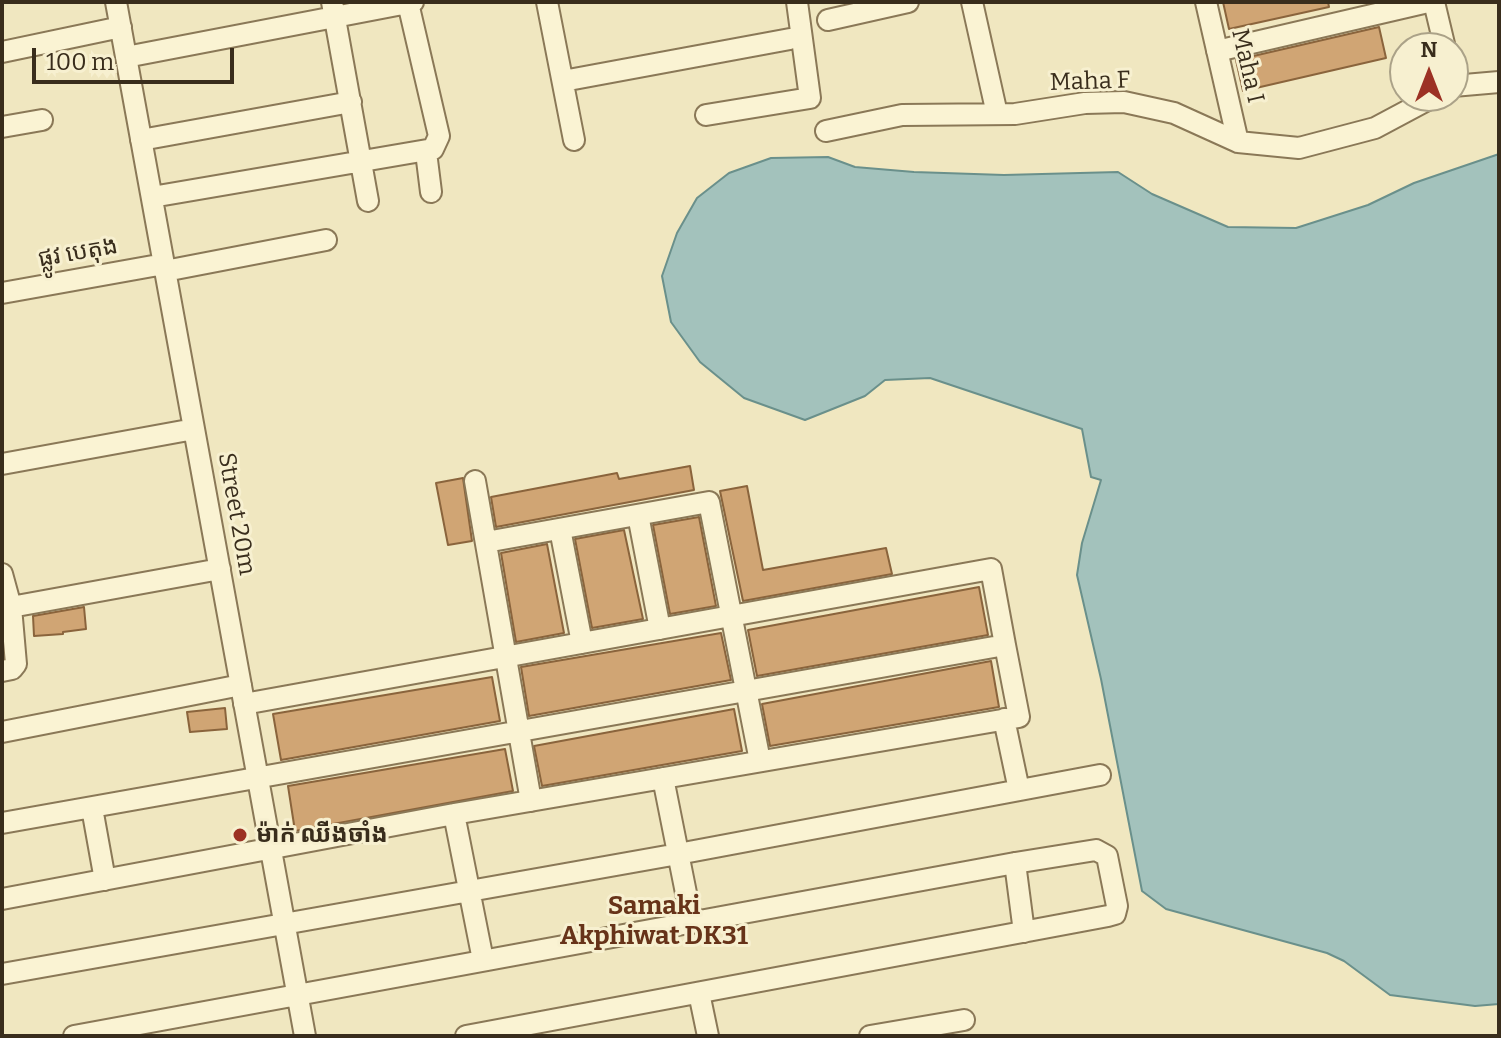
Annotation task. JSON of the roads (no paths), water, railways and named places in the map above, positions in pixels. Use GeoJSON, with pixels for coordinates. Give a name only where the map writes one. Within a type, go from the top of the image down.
{"type":"FeatureCollection","features":[{"type":"Feature","properties":{"kind":"street","name":"Street 20m"},"geometry":{"type":"LineString","coordinates":[[116,2],[305,1036]]}},
{"type":"Feature","properties":{"kind":"street"},"geometry":{"type":"LineString","coordinates":[[126,57],[333,10],[411,2],[439,136],[433,149],[426,152],[152,197]]}},
{"type":"Feature","properties":{"kind":"street"},"geometry":{"type":"LineString","coordinates":[[547,2],[574,140]]}},
{"type":"Feature","properties":{"kind":"street"},"geometry":{"type":"LineString","coordinates":[[706,115],[810,98],[797,2]]}},
{"type":"Feature","properties":{"kind":"street"},"geometry":{"type":"LineString","coordinates":[[828,20],[908,2]]}},
{"type":"Feature","properties":{"kind":"street"},"geometry":{"type":"LineString","coordinates":[[972,2],[997,114]]}},
{"type":"Feature","properties":{"kind":"street","name":"Maha I"},"geometry":{"type":"LineString","coordinates":[[1206,2],[1238,142]]}},
{"type":"Feature","properties":{"kind":"street"},"geometry":{"type":"LineString","coordinates":[[1217,51],[1431,2],[1440,32]]}},
{"type":"Feature","properties":{"kind":"street"},"geometry":{"type":"LineString","coordinates":[[333,10],[368,201]]}},
{"type":"Feature","properties":{"kind":"street"},"geometry":{"type":"LineString","coordinates":[[2,52],[121,27]]}},
{"type":"Feature","properties":{"kind":"street"},"geometry":{"type":"LineString","coordinates":[[563,81],[790,39]]}},
{"type":"Feature","properties":{"kind":"street"},"geometry":{"type":"LineString","coordinates":[[1469,84],[1499,82]]}},
{"type":"Feature","properties":{"kind":"street"},"geometry":{"type":"LineString","coordinates":[[141,140],[351,102]]}},
{"type":"Feature","properties":{"kind":"street","name":"Maha F"},"geometry":{"type":"LineString","coordinates":[[826,131],[902,115],[1015,114],[1085,103],[1124,102],[1174,113],[1238,142],[1299,148],[1375,128],[1405,112]]}},
{"type":"Feature","properties":{"kind":"street"},"geometry":{"type":"LineString","coordinates":[[2,127],[42,120]]}},
{"type":"Feature","properties":{"kind":"street"},"geometry":{"type":"LineString","coordinates":[[426,152],[431,192]]}},
{"type":"Feature","properties":{"kind":"street","name":"ផ្លូវ បេតុង"},"geometry":{"type":"LineString","coordinates":[[2,293],[326,240]]}},
{"type":"Feature","properties":{"kind":"street"},"geometry":{"type":"LineString","coordinates":[[2,464],[194,429]]}},
{"type":"Feature","properties":{"kind":"street"},"geometry":{"type":"LineString","coordinates":[[475,481],[531,801]]}},
{"type":"Feature","properties":{"kind":"street"},"geometry":{"type":"LineString","coordinates":[[486,542],[709,502],[760,761]]}},
{"type":"Feature","properties":{"kind":"street"},"geometry":{"type":"LineString","coordinates":[[638,515],[660,629]]}},
{"type":"Feature","properties":{"kind":"street"},"geometry":{"type":"LineString","coordinates":[[560,529],[582,643]]}},
{"type":"Feature","properties":{"kind":"street"},"geometry":{"type":"LineString","coordinates":[[6,608],[220,569]]}},
{"type":"Feature","properties":{"kind":"street"},"geometry":{"type":"LineString","coordinates":[[2,732],[506,657],[991,569],[1019,717],[454,814],[2,899]]}},
{"type":"Feature","properties":{"kind":"street"},"geometry":{"type":"LineString","coordinates":[[2,574],[16,664],[12,669],[2,671]]}},
{"type":"Feature","properties":{"kind":"street"},"geometry":{"type":"LineString","coordinates":[[2,823],[1005,645]]}},
{"type":"Feature","properties":{"kind":"street"},"geometry":{"type":"LineString","coordinates":[[1004,719],[1019,790]]}},
{"type":"Feature","properties":{"kind":"street"},"geometry":{"type":"LineString","coordinates":[[2,974],[678,854],[1100,775]]}},
{"type":"Feature","properties":{"kind":"street"},"geometry":{"type":"LineString","coordinates":[[663,778],[692,923]]}},
{"type":"Feature","properties":{"kind":"street"},"geometry":{"type":"LineString","coordinates":[[92,808],[105,880]]}},
{"type":"Feature","properties":{"kind":"street"},"geometry":{"type":"LineString","coordinates":[[454,814],[483,960]]}},
{"type":"Feature","properties":{"kind":"street"},"geometry":{"type":"LineString","coordinates":[[74,1036],[1015,863],[1096,850],[1107,856],[1117,906],[1115,914],[497,1033],[466,1036]]}},
{"type":"Feature","properties":{"kind":"street"},"geometry":{"type":"LineString","coordinates":[[1015,863],[1024,932]]}},
{"type":"Feature","properties":{"kind":"street"},"geometry":{"type":"LineString","coordinates":[[699,993],[708,1036]]}},
{"type":"Feature","properties":{"kind":"street"},"geometry":{"type":"LineString","coordinates":[[870,1036],[964,1020]]}},
{"type":"Feature","properties":{"kind":"water"},"geometry":{"type":"Polygon","coordinates":[[[1499,154],[1499,1004],[1475,1006],[1390,995],[1344,961],[1327,953],[1166,909],[1142,891],[1101,679],[1077,575],[1082,543],[1101,480],[1091,477],[1082,429],[930,378],[885,380],[865,396],[805,420],[744,398],[700,362],[671,322],[662,276],[677,233],[697,198],[729,173],[771,158],[828,157],[855,167],[914,172],[1004,175],[1118,172],[1152,194],[1228,227],[1296,228],[1368,205],[1414,183],[1499,154]]]}},
{"type":"Feature","properties":{"kind":"place","name":"ម៉ាក់ ឈីងចាំង"},"geometry":{"type":"Point","coordinates":[240,835]}},
{"type":"Feature","properties":{"kind":"district","name":"Samaki Akphiwat DK31"},"geometry":{"type":"Point","coordinates":[654,922]}}]}
